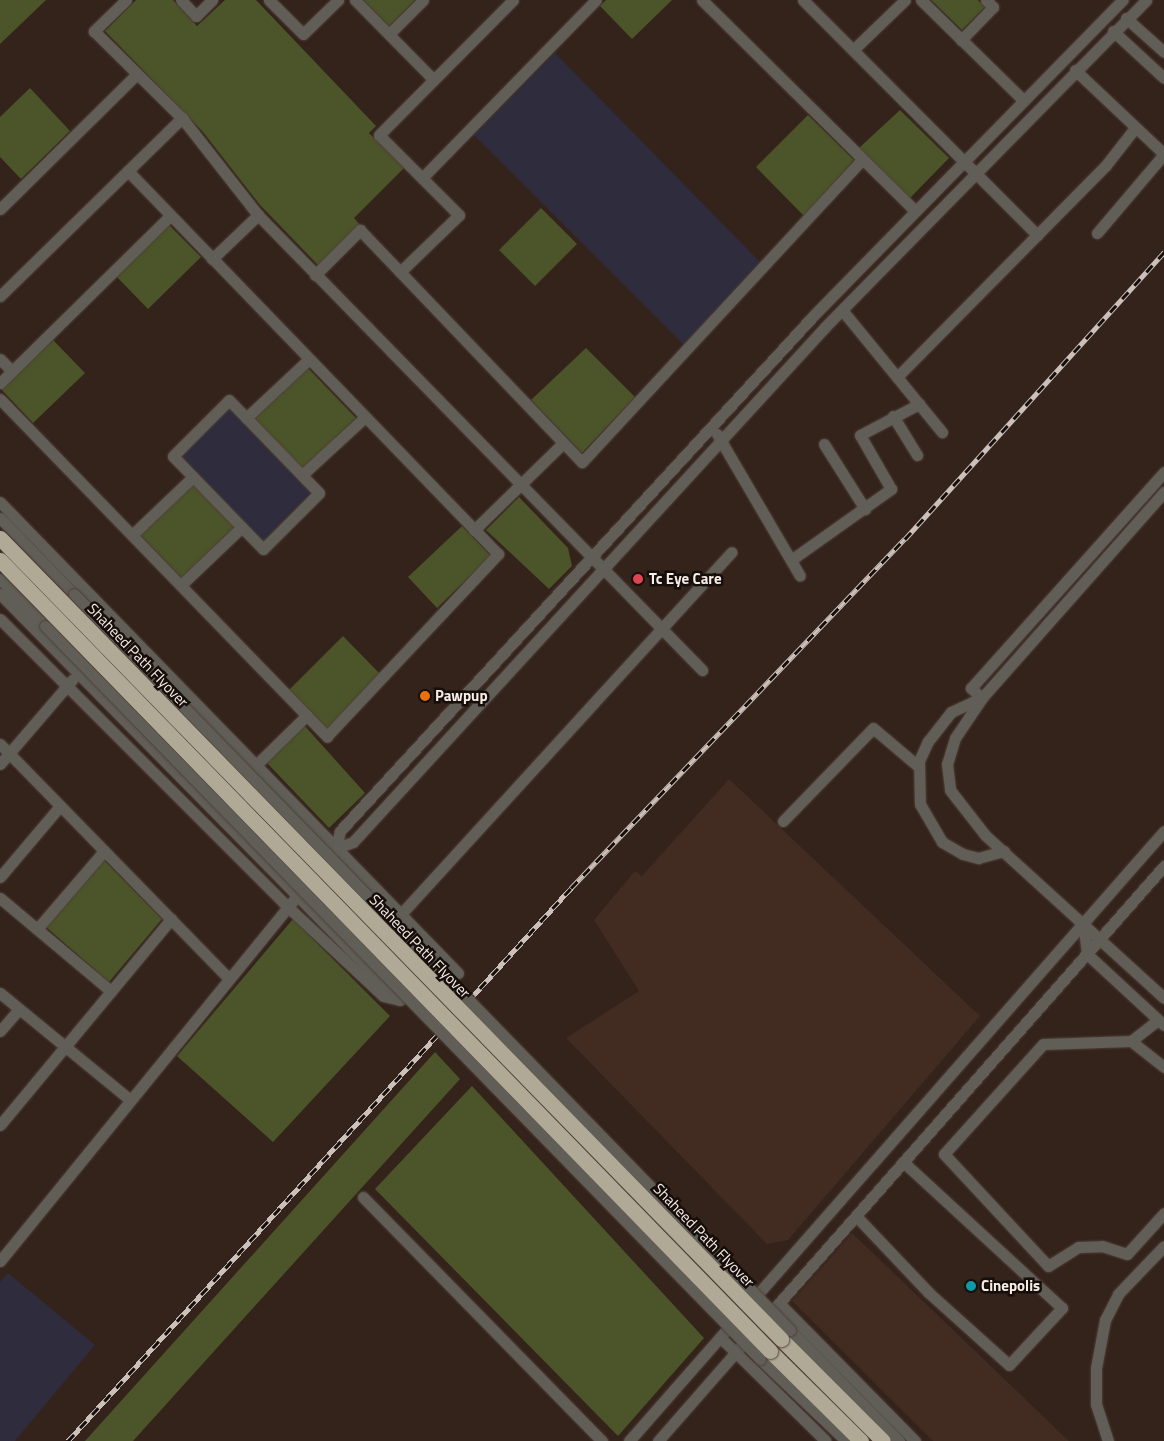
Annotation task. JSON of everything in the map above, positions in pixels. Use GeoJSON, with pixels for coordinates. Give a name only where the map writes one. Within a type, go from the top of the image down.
{"type":"FeatureCollection","features":[{"type":"Feature","properties":{"kind":"highway","name":"Shaheed Path Flyover"},"geometry":{"type":"LineString","coordinates":[[0,538],[786,1335],[817,1376],[883,1441]]}},
{"type":"Feature","properties":{"kind":"highway","name":"Shaheed Path Flyover"},"geometry":{"type":"LineString","coordinates":[[0,560],[765,1355],[806,1387],[862,1441]]}},
{"type":"Feature","properties":{"kind":"street"},"geometry":{"type":"LineString","coordinates":[[126,0],[94,31],[182,118],[258,215],[590,558],[702,670]]}},
{"type":"Feature","properties":{"kind":"street"},"geometry":{"type":"LineString","coordinates":[[181,0],[196,16],[212,0]]}},
{"type":"Feature","properties":{"kind":"street"},"geometry":{"type":"LineString","coordinates":[[269,0],[303,34],[338,0]]}},
{"type":"Feature","properties":{"kind":"street"},"geometry":{"type":"LineString","coordinates":[[356,0],[434,80]]}},
{"type":"Feature","properties":{"kind":"street"},"geometry":{"type":"LineString","coordinates":[[389,34],[424,0]]}},
{"type":"Feature","properties":{"kind":"street"},"geometry":{"type":"LineString","coordinates":[[400,272],[459,215],[379,135],[513,0]]}},
{"type":"Feature","properties":{"kind":"street"},"geometry":{"type":"LineString","coordinates":[[422,178],[596,0]]}},
{"type":"Feature","properties":{"kind":"street"},"geometry":{"type":"LineString","coordinates":[[702,0],[915,211]]}},
{"type":"Feature","properties":{"kind":"street"},"geometry":{"type":"LineString","coordinates":[[803,0],[1037,235]]}},
{"type":"Feature","properties":{"kind":"street"},"geometry":{"type":"LineString","coordinates":[[853,50],[905,0]]}},
{"type":"Feature","properties":{"kind":"street"},"geometry":{"type":"LineString","coordinates":[[921,0],[1023,100]]}},
{"type":"Feature","properties":{"kind":"street"},"geometry":{"type":"LineString","coordinates":[[961,40],[993,7],[986,0]]}},
{"type":"Feature","properties":{"kind":"street"},"geometry":{"type":"LineString","coordinates":[[0,1261],[336,848],[340,831],[710,428],[915,211],[1119,1],[1139,3]]}},
{"type":"Feature","properties":{"kind":"street"},"geometry":{"type":"LineString","coordinates":[[336,848],[352,842],[842,310],[1114,31],[1139,3]]}},
{"type":"Feature","properties":{"kind":"street"},"geometry":{"type":"LineString","coordinates":[[1126,18],[1164,52]]}},
{"type":"Feature","properties":{"kind":"street"},"geometry":{"type":"LineString","coordinates":[[1114,31],[1164,78]]}},
{"type":"Feature","properties":{"kind":"street"},"geometry":{"type":"LineString","coordinates":[[1075,70],[1164,154],[1097,233]]}},
{"type":"Feature","properties":{"kind":"street"},"geometry":{"type":"LineString","coordinates":[[0,209],[137,74]]}},
{"type":"Feature","properties":{"kind":"street"},"geometry":{"type":"LineString","coordinates":[[0,296],[182,118]]}},
{"type":"Feature","properties":{"kind":"street"},"geometry":{"type":"LineString","coordinates":[[897,377],[1037,235],[1135,128]]}},
{"type":"Feature","properties":{"kind":"street"},"geometry":{"type":"LineString","coordinates":[[315,274],[360,230],[582,462],[862,160]]}},
{"type":"Feature","properties":{"kind":"street"},"geometry":{"type":"LineString","coordinates":[[0,399],[327,736],[498,554],[128,171]]}},
{"type":"Feature","properties":{"kind":"street"},"geometry":{"type":"LineString","coordinates":[[212,259],[258,215]]}},
{"type":"Feature","properties":{"kind":"street"},"geometry":{"type":"LineString","coordinates":[[0,383],[170,216]]}},
{"type":"Feature","properties":{"kind":"street"},"geometry":{"type":"LineString","coordinates":[[842,310],[942,432]]}},
{"type":"Feature","properties":{"kind":"street"},"geometry":{"type":"LineString","coordinates":[[0,358],[12,371]]}},
{"type":"Feature","properties":{"kind":"street"},"geometry":{"type":"LineString","coordinates":[[246,418],[309,359]]}},
{"type":"Feature","properties":{"kind":"street"},"geometry":{"type":"LineString","coordinates":[[230,400],[246,418],[319,493],[262,548],[173,456],[230,400]]}},
{"type":"Feature","properties":{"kind":"street"},"geometry":{"type":"LineString","coordinates":[[791,560],[865,509],[890,489],[860,435],[919,404]]}},
{"type":"Feature","properties":{"kind":"street"},"geometry":{"type":"LineString","coordinates":[[893,416],[917,455]]}},
{"type":"Feature","properties":{"kind":"street"},"geometry":{"type":"LineString","coordinates":[[302,475],[365,417]]}},
{"type":"Feature","properties":{"kind":"street"},"geometry":{"type":"LineString","coordinates":[[710,428],[722,440],[800,576]]}},
{"type":"Feature","properties":{"kind":"street"},"geometry":{"type":"LineString","coordinates":[[474,530],[564,443]]}},
{"type":"Feature","properties":{"kind":"street"},"geometry":{"type":"LineString","coordinates":[[824,444],[865,509]]}},
{"type":"Feature","properties":{"kind":"street"},"geometry":{"type":"LineString","coordinates":[[982,698],[971,688],[1164,472]]}},
{"type":"Feature","properties":{"kind":"street"},"geometry":{"type":"LineString","coordinates":[[132,535],[193,477]]}},
{"type":"Feature","properties":{"kind":"street"},"geometry":{"type":"LineString","coordinates":[[1164,492],[982,698],[955,738],[947,764],[950,790],[1004,851],[1164,998]]}},
{"type":"Feature","properties":{"kind":"street"},"geometry":{"type":"LineString","coordinates":[[0,502],[458,973]]}},
{"type":"Feature","properties":{"kind":"street"},"geometry":{"type":"LineString","coordinates":[[0,518],[786,1335],[899,1441]]}},
{"type":"Feature","properties":{"kind":"street"},"geometry":{"type":"LineString","coordinates":[[181,585],[242,527]]}},
{"type":"Feature","properties":{"kind":"street"},"geometry":{"type":"LineString","coordinates":[[401,914],[662,630],[731,552]]}},
{"type":"Feature","properties":{"kind":"street"},"geometry":{"type":"LineString","coordinates":[[0,579],[765,1355],[846,1441]]}},
{"type":"Feature","properties":{"kind":"street"},"geometry":{"type":"LineString","coordinates":[[0,594],[400,1000]]}},
{"type":"Feature","properties":{"kind":"street"},"geometry":{"type":"LineString","coordinates":[[0,619],[68,684],[288,908],[383,996],[400,1000]]}},
{"type":"Feature","properties":{"kind":"street"},"geometry":{"type":"LineString","coordinates":[[0,764],[68,684],[79,675]]}},
{"type":"Feature","properties":{"kind":"street"},"geometry":{"type":"LineString","coordinates":[[982,698],[952,712],[936,727],[919,767],[920,804],[942,842],[978,858],[1004,851]]}},
{"type":"Feature","properties":{"kind":"street"},"geometry":{"type":"LineString","coordinates":[[256,766],[307,715]]}},
{"type":"Feature","properties":{"kind":"street"},"geometry":{"type":"LineString","coordinates":[[784,821],[873,728],[919,767]]}},
{"type":"Feature","properties":{"kind":"street"},"geometry":{"type":"LineString","coordinates":[[0,744],[229,979]]}},
{"type":"Feature","properties":{"kind":"street"},"geometry":{"type":"LineString","coordinates":[[0,877],[60,806]]}},
{"type":"Feature","properties":{"kind":"street"},"geometry":{"type":"LineString","coordinates":[[629,1441],[1164,831]]}},
{"type":"Feature","properties":{"kind":"street"},"geometry":{"type":"LineString","coordinates":[[37,929],[104,851]]}},
{"type":"Feature","properties":{"kind":"street"},"geometry":{"type":"LineString","coordinates":[[658,1441],[1164,866]]}},
{"type":"Feature","properties":{"kind":"street"},"geometry":{"type":"LineString","coordinates":[[0,898],[111,991]]}},
{"type":"Feature","properties":{"kind":"street"},"geometry":{"type":"LineString","coordinates":[[0,1126],[171,919]]}},
{"type":"Feature","properties":{"kind":"street"},"geometry":{"type":"LineString","coordinates":[[1083,922],[1086,954],[1161,1022],[1131,1041],[1043,1044],[944,1154],[1048,1266],[1078,1247],[1102,1246],[1127,1254],[1164,1213]]}},
{"type":"Feature","properties":{"kind":"street"},"geometry":{"type":"LineString","coordinates":[[400,1000],[443,957]]}},
{"type":"Feature","properties":{"kind":"street"},"geometry":{"type":"LineString","coordinates":[[0,993],[130,1099]]}},
{"type":"Feature","properties":{"kind":"street"},"geometry":{"type":"LineString","coordinates":[[0,1031],[19,1009]]}},
{"type":"Feature","properties":{"kind":"street"},"geometry":{"type":"LineString","coordinates":[[1131,1041],[1164,1067]]}},
{"type":"Feature","properties":{"kind":"street"},"geometry":{"type":"LineString","coordinates":[[856,1216],[928,1292],[1008,1365],[1062,1308],[903,1162]]}},
{"type":"Feature","properties":{"kind":"street"},"geometry":{"type":"LineString","coordinates":[[858,1180],[875,1194]]}},
{"type":"Feature","properties":{"kind":"street"},"geometry":{"type":"LineString","coordinates":[[363,1197],[602,1441]]}},
{"type":"Feature","properties":{"kind":"street"},"geometry":{"type":"LineString","coordinates":[[1108,1441],[1096,1404],[1096,1368],[1105,1320],[1118,1294],[1164,1246]]}},
{"type":"Feature","properties":{"kind":"street"},"geometry":{"type":"LineString","coordinates":[[779,1303],[915,1441]]}},
{"type":"Feature","properties":{"kind":"street"},"geometry":{"type":"LineString","coordinates":[[720,1337],[826,1441]]}},
{"type":"Feature","properties":{"kind":"shaded area"},"geometry":{"type":"Polygon","coordinates":[[[555,53],[760,262],[684,345],[474,135],[555,53]]]}},
{"type":"Feature","properties":{"kind":"shaded area"},"geometry":{"type":"Polygon","coordinates":[[[229,408],[311,493],[263,541],[181,456],[229,408]]]}},
{"type":"Feature","properties":{"kind":"shaded area"},"geometry":{"type":"Polygon","coordinates":[[[729,779],[980,1016],[788,1240],[767,1244],[566,1038],[639,991],[594,920],[635,871],[642,876],[729,779]]]}},
{"type":"Feature","properties":{"kind":"shaded area"},"geometry":{"type":"Polygon","coordinates":[[[852,1233],[1069,1441],[933,1441],[792,1301],[852,1233]]]}},
{"type":"Feature","properties":{"kind":"shaded area"},"geometry":{"type":"Polygon","coordinates":[[[8,1273],[95,1345],[15,1441],[0,1441],[0,1282],[8,1273]]]}},
{"type":"Feature","properties":{"kind":"green space"},"geometry":{"type":"Polygon","coordinates":[[[0,0],[46,0],[0,44],[0,0]]]}},
{"type":"Feature","properties":{"kind":"green space"},"geometry":{"type":"Polygon","coordinates":[[[136,0],[173,0],[197,26],[225,0],[256,0],[376,126],[369,133],[404,168],[354,218],[360,225],[318,265],[260,205],[203,132],[105,31],[136,0]]]}},
{"type":"Feature","properties":{"kind":"green space"},"geometry":{"type":"Polygon","coordinates":[[[363,0],[415,0],[389,26],[363,0]]]}},
{"type":"Feature","properties":{"kind":"green space"},"geometry":{"type":"Polygon","coordinates":[[[606,0],[672,0],[632,39],[600,6],[606,0]]]}},
{"type":"Feature","properties":{"kind":"green space"},"geometry":{"type":"Polygon","coordinates":[[[931,0],[978,0],[985,7],[962,30],[931,0]]]}},
{"type":"Feature","properties":{"kind":"green space"},"geometry":{"type":"Polygon","coordinates":[[[30,88],[70,131],[21,179],[0,157],[0,117],[30,88]]]}},
{"type":"Feature","properties":{"kind":"green space"},"geometry":{"type":"Polygon","coordinates":[[[900,110],[949,158],[909,199],[859,148],[900,110]]]}},
{"type":"Feature","properties":{"kind":"green space"},"geometry":{"type":"Polygon","coordinates":[[[808,115],[854,160],[804,216],[756,167],[808,115]]]}},
{"type":"Feature","properties":{"kind":"green space"},"geometry":{"type":"Polygon","coordinates":[[[541,208],[577,244],[535,286],[499,250],[541,208]]]}},
{"type":"Feature","properties":{"kind":"green space"},"geometry":{"type":"Polygon","coordinates":[[[169,225],[201,257],[148,309],[116,276],[169,225]]]}},
{"type":"Feature","properties":{"kind":"green space"},"geometry":{"type":"Polygon","coordinates":[[[53,340],[85,373],[33,423],[1,389],[53,340]]]}},
{"type":"Feature","properties":{"kind":"green space"},"geometry":{"type":"Polygon","coordinates":[[[586,348],[635,397],[582,453],[531,400],[586,348]]]}},
{"type":"Feature","properties":{"kind":"green space"},"geometry":{"type":"Polygon","coordinates":[[[307,367],[356,418],[303,469],[254,418],[307,367]]]}},
{"type":"Feature","properties":{"kind":"green space"},"geometry":{"type":"Polygon","coordinates":[[[193,483],[235,527],[182,578],[140,535],[193,483]]]}},
{"type":"Feature","properties":{"kind":"green space"},"geometry":{"type":"Polygon","coordinates":[[[519,497],[568,548],[572,566],[549,589],[486,530],[519,497]]]}},
{"type":"Feature","properties":{"kind":"green space"},"geometry":{"type":"Polygon","coordinates":[[[462,526],[491,556],[437,608],[408,577],[462,526]]]}},
{"type":"Feature","properties":{"kind":"green space"},"geometry":{"type":"Polygon","coordinates":[[[343,636],[381,675],[327,729],[289,690],[343,636]]]}},
{"type":"Feature","properties":{"kind":"green space"},"geometry":{"type":"Polygon","coordinates":[[[304,725],[365,793],[329,828],[266,762],[304,725]]]}},
{"type":"Feature","properties":{"kind":"green space"},"geometry":{"type":"Polygon","coordinates":[[[103,859],[162,919],[109,982],[46,927],[103,859]]]}},
{"type":"Feature","properties":{"kind":"green space"},"geometry":{"type":"Polygon","coordinates":[[[293,919],[390,1016],[273,1142],[177,1056],[293,919]]]}},
{"type":"Feature","properties":{"kind":"green space"},"geometry":{"type":"Polygon","coordinates":[[[435,1052],[460,1079],[133,1441],[85,1441],[435,1052]]]}},
{"type":"Feature","properties":{"kind":"green space"},"geometry":{"type":"Polygon","coordinates":[[[472,1086],[704,1338],[618,1436],[375,1189],[472,1086]]]}},
{"type":"Feature","properties":{"kind":"railway"},"geometry":{"type":"LineString","coordinates":[[68,1441],[571,888],[905,539],[1164,252]]}},
{"type":"Feature","properties":{"kind":"place","name":"Tc Eye Care"},"geometry":{"type":"Point","coordinates":[638,579]}},
{"type":"Feature","properties":{"kind":"place","name":"Pawpup"},"geometry":{"type":"Point","coordinates":[425,696]}},
{"type":"Feature","properties":{"kind":"place","name":"Cinepolis"},"geometry":{"type":"Point","coordinates":[971,1286]}}]}
